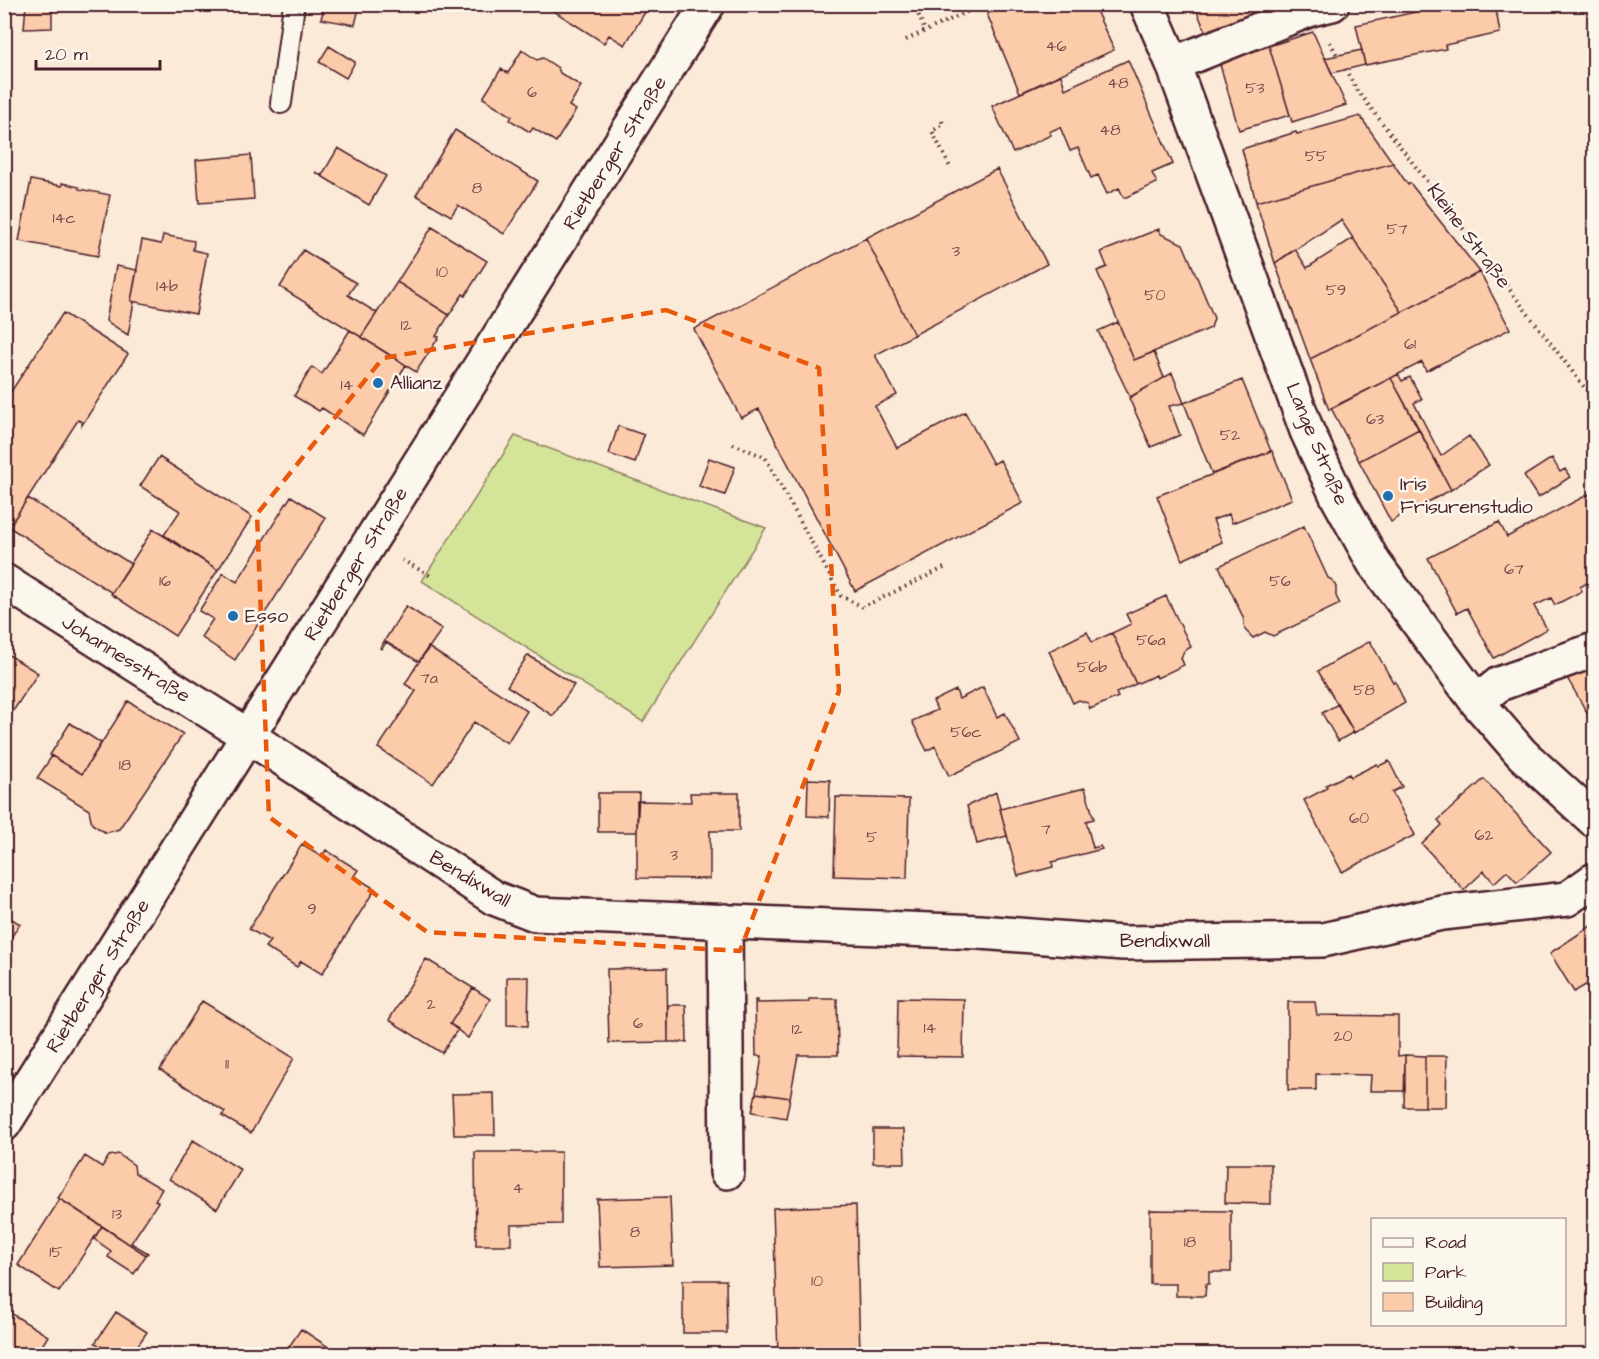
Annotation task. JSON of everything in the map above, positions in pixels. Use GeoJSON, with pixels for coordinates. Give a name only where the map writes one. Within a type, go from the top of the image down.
{"type":"FeatureCollection","features":[{"type":"Feature","properties":{"kind":"street","name":"Rietberger Straße"},"geometry":{"type":"LineString","coordinates":[[4,1124],[708,4]]}},
{"type":"Feature","properties":{"kind":"street","name":"Lange Straße"},"geometry":{"type":"LineString","coordinates":[[1147,4],[1173,64],[1307,431],[1338,498],[1374,562],[1477,702],[1522,754],[1594,820]]}},
{"type":"Feature","properties":{"kind":"street"},"geometry":{"type":"LineString","coordinates":[[1173,64],[1311,9],[1332,4]]}},
{"type":"Feature","properties":{"kind":"street","name":"Johannesstraße"},"geometry":{"type":"LineString","coordinates":[[4,581],[248,736]]}},
{"type":"Feature","properties":{"kind":"street"},"geometry":{"type":"LineString","coordinates":[[1477,702],[1499,684],[1594,650]]}},
{"type":"Feature","properties":{"kind":"street","name":"Bendixwall"},"geometry":{"type":"LineString","coordinates":[[248,736],[494,898],[535,914],[980,932],[1123,943],[1323,940],[1442,914],[1567,899],[1594,880]]}},
{"type":"Feature","properties":{"kind":"street"},"geometry":{"type":"LineString","coordinates":[[725,921],[727,1172]]}},
{"type":"Feature","properties":{"kind":"lane"},"geometry":{"type":"LineString","coordinates":[[281,103],[294,4]]}},
{"type":"Feature","properties":{"kind":"path"},"geometry":{"type":"LineString","coordinates":[[914,4],[925,31]]}},
{"type":"Feature","properties":{"kind":"path"},"geometry":{"type":"LineString","coordinates":[[906,40],[984,4]]}},
{"type":"Feature","properties":{"kind":"path","name":"Kleine Straße"},"geometry":{"type":"LineString","coordinates":[[1345,69],[1357,90],[1594,400]]}},
{"type":"Feature","properties":{"kind":"path"},"geometry":{"type":"LineString","coordinates":[[942,121],[943,125],[932,131],[951,170]]}},
{"type":"Feature","properties":{"kind":"path"},"geometry":{"type":"LineString","coordinates":[[733,444],[765,457],[841,596],[862,608],[946,567]]}},
{"type":"Feature","properties":{"kind":"highlighted area"},"geometry":{"type":"Polygon","coordinates":[[[666,310],[819,368],[839,691],[740,951],[427,932],[269,817],[257,514],[383,358],[666,310]]]}},
{"type":"Feature","properties":{"kind":"green space"},"geometry":{"type":"Polygon","coordinates":[[[515,436],[766,528],[643,722],[422,581],[515,436]]]}},
{"type":"Feature","properties":{"kind":"building"},"geometry":{"type":"Polygon","coordinates":[[[26,4],[49,4],[52,8],[52,28],[24,29],[26,4]]]}},
{"type":"Feature","properties":{"kind":"building"},"geometry":{"type":"Polygon","coordinates":[[[49,4],[106,4],[106,6],[50,8],[49,4]]]}},
{"type":"Feature","properties":{"kind":"building"},"geometry":{"type":"Polygon","coordinates":[[[325,4],[360,4],[355,25],[321,19],[325,4]]]}},
{"type":"Feature","properties":{"kind":"building"},"geometry":{"type":"Polygon","coordinates":[[[555,4],[650,4],[625,45],[609,35],[604,43],[552,10],[555,4]]]}},
{"type":"Feature","properties":{"kind":"building"},"geometry":{"type":"Polygon","coordinates":[[[1007,4],[1093,4],[1114,50],[1020,93],[987,14],[1007,4]]]}},
{"type":"Feature","properties":{"kind":"building"},"geometry":{"type":"Polygon","coordinates":[[[1194,4],[1286,4],[1206,33],[1194,4]]]}},
{"type":"Feature","properties":{"kind":"building"},"geometry":{"type":"Polygon","coordinates":[[[1452,4],[1495,4],[1500,33],[1445,45],[1446,49],[1365,65],[1356,25],[1452,4]]]}},
{"type":"Feature","properties":{"kind":"building"},"geometry":{"type":"Polygon","coordinates":[[[1313,32],[1346,105],[1292,122],[1269,46],[1313,32]]]}},
{"type":"Feature","properties":{"kind":"building"},"geometry":{"type":"Polygon","coordinates":[[[329,46],[355,62],[346,78],[319,62],[329,46]]]}},
{"type":"Feature","properties":{"kind":"building"},"geometry":{"type":"Polygon","coordinates":[[[1269,46],[1290,115],[1239,130],[1219,61],[1269,46]]]}},
{"type":"Feature","properties":{"kind":"building"},"geometry":{"type":"Polygon","coordinates":[[[522,50],[537,60],[543,58],[558,68],[560,73],[581,86],[569,106],[576,110],[556,142],[533,128],[530,132],[510,120],[512,116],[483,98],[501,69],[508,73],[522,50]]]}},
{"type":"Feature","properties":{"kind":"building"},"geometry":{"type":"Polygon","coordinates":[[[1362,50],[1365,65],[1332,73],[1325,58],[1362,50]]]}},
{"type":"Feature","properties":{"kind":"building"},"geometry":{"type":"Polygon","coordinates":[[[1128,60],[1173,164],[1152,173],[1157,183],[1124,198],[1119,188],[1107,194],[1098,175],[1091,178],[1078,148],[1070,151],[1060,127],[1049,132],[1051,135],[1013,153],[992,106],[1061,75],[1065,89],[1128,60]]]}},
{"type":"Feature","properties":{"kind":"building"},"geometry":{"type":"Polygon","coordinates":[[[1360,116],[1393,163],[1256,202],[1242,149],[1296,132],[1297,134],[1360,116]]]}},
{"type":"Feature","properties":{"kind":"building"},"geometry":{"type":"Polygon","coordinates":[[[455,130],[538,181],[504,234],[458,205],[451,216],[416,195],[455,130]]]}},
{"type":"Feature","properties":{"kind":"building"},"geometry":{"type":"Polygon","coordinates":[[[338,148],[386,176],[369,205],[315,172],[322,175],[338,148]]]}},
{"type":"Feature","properties":{"kind":"building"},"geometry":{"type":"Polygon","coordinates":[[[251,155],[254,199],[199,203],[196,160],[251,155]]]}},
{"type":"Feature","properties":{"kind":"building"},"geometry":{"type":"Polygon","coordinates":[[[1393,163],[1408,185],[1410,183],[1480,272],[1402,312],[1341,220],[1275,263],[1256,202],[1393,163]]]}},
{"type":"Feature","properties":{"kind":"building"},"geometry":{"type":"Polygon","coordinates":[[[997,169],[1047,264],[914,335],[866,238],[997,169]]]}},
{"type":"Feature","properties":{"kind":"building"},"geometry":{"type":"Polygon","coordinates":[[[31,180],[62,186],[62,183],[110,195],[98,256],[19,241],[31,180]]]}},
{"type":"Feature","properties":{"kind":"building"},"geometry":{"type":"Polygon","coordinates":[[[432,227],[487,261],[465,296],[463,294],[449,315],[397,282],[432,227]]]}},
{"type":"Feature","properties":{"kind":"building"},"geometry":{"type":"Polygon","coordinates":[[[1159,229],[1161,234],[1183,244],[1214,318],[1211,328],[1134,360],[1097,271],[1107,267],[1101,252],[1159,229]]]}},
{"type":"Feature","properties":{"kind":"building"},"geometry":{"type":"Polygon","coordinates":[[[163,235],[194,241],[193,250],[207,253],[196,314],[131,301],[142,240],[161,244],[163,235]]]}},
{"type":"Feature","properties":{"kind":"building"},"geometry":{"type":"Polygon","coordinates":[[[866,238],[914,335],[875,355],[897,395],[875,406],[897,448],[965,412],[993,464],[1000,460],[1023,503],[855,591],[759,409],[741,418],[694,329],[866,238]]]}},
{"type":"Feature","properties":{"kind":"building"},"geometry":{"type":"Polygon","coordinates":[[[1353,238],[1402,312],[1310,359],[1275,263],[1295,249],[1307,268],[1353,238]]]}},
{"type":"Feature","properties":{"kind":"building"},"geometry":{"type":"Polygon","coordinates":[[[303,250],[356,283],[348,295],[377,313],[361,337],[280,287],[303,250]]]}},
{"type":"Feature","properties":{"kind":"building"},"geometry":{"type":"Polygon","coordinates":[[[116,266],[137,270],[128,335],[106,321],[116,266]]]}},
{"type":"Feature","properties":{"kind":"building"},"geometry":{"type":"Polygon","coordinates":[[[1480,272],[1510,329],[1426,371],[1422,362],[1329,410],[1310,359],[1480,272]]]}},
{"type":"Feature","properties":{"kind":"building"},"geometry":{"type":"Polygon","coordinates":[[[397,282],[449,315],[436,336],[439,337],[416,372],[361,337],[397,282]]]}},
{"type":"Feature","properties":{"kind":"building"},"geometry":{"type":"Polygon","coordinates":[[[63,313],[128,354],[82,425],[82,422],[78,420],[9,527],[4,525],[4,402],[63,313]]]}},
{"type":"Feature","properties":{"kind":"building"},"geometry":{"type":"Polygon","coordinates":[[[1118,322],[1134,360],[1154,352],[1164,378],[1130,397],[1098,331],[1118,322]]]}},
{"type":"Feature","properties":{"kind":"building"},"geometry":{"type":"Polygon","coordinates":[[[350,330],[406,365],[363,435],[322,408],[319,411],[294,396],[312,367],[322,374],[350,330]]]}},
{"type":"Feature","properties":{"kind":"building"},"geometry":{"type":"Polygon","coordinates":[[[1172,373],[1184,403],[1169,406],[1180,435],[1151,447],[1129,398],[1172,373]]]}},
{"type":"Feature","properties":{"kind":"building"},"geometry":{"type":"Polygon","coordinates":[[[1398,374],[1402,381],[1410,377],[1422,399],[1414,403],[1441,456],[1469,436],[1489,465],[1451,490],[1391,378],[1398,374]]]}},
{"type":"Feature","properties":{"kind":"building"},"geometry":{"type":"Polygon","coordinates":[[[1391,378],[1419,429],[1359,461],[1331,408],[1391,378]]]}},
{"type":"Feature","properties":{"kind":"building"},"geometry":{"type":"Polygon","coordinates":[[[1242,380],[1271,451],[1212,474],[1184,403],[1242,380]]]}},
{"type":"Feature","properties":{"kind":"building"},"geometry":{"type":"Polygon","coordinates":[[[618,426],[644,435],[635,463],[609,454],[618,426]]]}},
{"type":"Feature","properties":{"kind":"building"},"geometry":{"type":"Polygon","coordinates":[[[1419,429],[1451,490],[1418,507],[1416,505],[1391,522],[1359,461],[1419,429]]]}},
{"type":"Feature","properties":{"kind":"building"},"geometry":{"type":"Polygon","coordinates":[[[1272,451],[1292,499],[1232,523],[1229,514],[1213,520],[1222,542],[1182,560],[1157,496],[1272,451]]]}},
{"type":"Feature","properties":{"kind":"building"},"geometry":{"type":"Polygon","coordinates":[[[159,457],[252,517],[218,570],[164,535],[180,511],[140,486],[159,457]]]}},
{"type":"Feature","properties":{"kind":"building"},"geometry":{"type":"Polygon","coordinates":[[[709,458],[735,467],[725,495],[699,486],[709,458]]]}},
{"type":"Feature","properties":{"kind":"building"},"geometry":{"type":"Polygon","coordinates":[[[1552,458],[1560,472],[1565,469],[1570,477],[1538,498],[1524,476],[1552,458]]]}},
{"type":"Feature","properties":{"kind":"building"},"geometry":{"type":"Polygon","coordinates":[[[1589,494],[1594,504],[1594,579],[1580,587],[1582,591],[1555,605],[1551,598],[1534,606],[1547,629],[1494,658],[1467,608],[1457,613],[1428,558],[1499,522],[1507,537],[1589,494]]]}},
{"type":"Feature","properties":{"kind":"building"},"geometry":{"type":"Polygon","coordinates":[[[291,496],[326,518],[235,660],[201,637],[213,619],[199,611],[223,573],[237,582],[291,496]]]}},
{"type":"Feature","properties":{"kind":"building"},"geometry":{"type":"Polygon","coordinates":[[[28,498],[131,564],[112,593],[9,527],[28,498]]]}},
{"type":"Feature","properties":{"kind":"building"},"geometry":{"type":"Polygon","coordinates":[[[1304,526],[1328,578],[1336,587],[1336,596],[1340,604],[1273,636],[1265,632],[1253,638],[1245,630],[1243,617],[1219,566],[1304,526]]]}},
{"type":"Feature","properties":{"kind":"building"},"geometry":{"type":"Polygon","coordinates":[[[153,529],[218,570],[175,636],[111,594],[153,529]]]}},
{"type":"Feature","properties":{"kind":"building"},"geometry":{"type":"Polygon","coordinates":[[[1166,596],[1191,647],[1184,651],[1181,658],[1184,665],[1157,678],[1156,675],[1136,684],[1112,633],[1131,624],[1126,614],[1166,596]]]}},
{"type":"Feature","properties":{"kind":"building"},"geometry":{"type":"Polygon","coordinates":[[[406,606],[442,629],[419,662],[386,642],[382,649],[380,648],[406,606]]]}},
{"type":"Feature","properties":{"kind":"building"},"geometry":{"type":"Polygon","coordinates":[[[1087,632],[1092,642],[1112,633],[1136,684],[1116,693],[1118,697],[1090,709],[1088,703],[1079,700],[1073,703],[1049,651],[1087,632]]]}},
{"type":"Feature","properties":{"kind":"building"},"geometry":{"type":"Polygon","coordinates":[[[1370,641],[1393,682],[1395,681],[1405,703],[1354,733],[1318,671],[1370,641]]]}},
{"type":"Feature","properties":{"kind":"building"},"geometry":{"type":"Polygon","coordinates":[[[428,647],[527,711],[507,743],[474,722],[433,784],[378,748],[416,691],[405,684],[428,647]]]}},
{"type":"Feature","properties":{"kind":"building"},"geometry":{"type":"Polygon","coordinates":[[[4,652],[38,673],[4,725],[4,652]]]}},
{"type":"Feature","properties":{"kind":"building"},"geometry":{"type":"Polygon","coordinates":[[[528,655],[574,685],[553,716],[507,686],[528,655]]]}},
{"type":"Feature","properties":{"kind":"building"},"geometry":{"type":"Polygon","coordinates":[[[1594,666],[1594,725],[1566,676],[1594,666]]]}},
{"type":"Feature","properties":{"kind":"building"},"geometry":{"type":"Polygon","coordinates":[[[983,687],[997,717],[1005,713],[1020,742],[949,776],[935,746],[927,751],[912,721],[937,710],[933,701],[956,690],[959,699],[983,687]]]}},
{"type":"Feature","properties":{"kind":"building"},"geometry":{"type":"Polygon","coordinates":[[[128,701],[183,734],[119,829],[106,833],[92,824],[89,810],[37,778],[52,756],[82,774],[128,701]]]}},
{"type":"Feature","properties":{"kind":"building"},"geometry":{"type":"Polygon","coordinates":[[[1338,704],[1354,732],[1338,741],[1322,713],[1338,704]]]}},
{"type":"Feature","properties":{"kind":"building"},"geometry":{"type":"Polygon","coordinates":[[[70,723],[101,743],[82,774],[50,755],[70,723]]]}},
{"type":"Feature","properties":{"kind":"building"},"geometry":{"type":"Polygon","coordinates":[[[1389,761],[1402,787],[1392,792],[1415,835],[1342,872],[1304,800],[1327,788],[1326,785],[1349,774],[1351,777],[1377,764],[1379,766],[1389,761]]]}},
{"type":"Feature","properties":{"kind":"building"},"geometry":{"type":"Polygon","coordinates":[[[808,779],[830,780],[829,817],[807,816],[808,779]]]}},
{"type":"Feature","properties":{"kind":"building"},"geometry":{"type":"Polygon","coordinates":[[[1484,779],[1551,852],[1517,882],[1507,871],[1494,883],[1484,871],[1464,890],[1422,844],[1442,825],[1438,820],[1484,779]]]}},
{"type":"Feature","properties":{"kind":"building"},"geometry":{"type":"Polygon","coordinates":[[[1085,788],[1094,819],[1086,821],[1093,848],[1100,846],[1102,849],[1052,862],[1053,867],[1018,876],[1000,809],[1085,788]]]}},
{"type":"Feature","properties":{"kind":"building"},"geometry":{"type":"Polygon","coordinates":[[[996,792],[1007,836],[977,844],[967,806],[996,792]]]}},
{"type":"Feature","properties":{"kind":"building"},"geometry":{"type":"Polygon","coordinates":[[[598,793],[639,793],[637,832],[598,832],[598,793]]]}},
{"type":"Feature","properties":{"kind":"building"},"geometry":{"type":"Polygon","coordinates":[[[690,793],[739,793],[739,831],[710,831],[710,879],[637,878],[637,801],[691,802],[690,793]]]}},
{"type":"Feature","properties":{"kind":"building"},"geometry":{"type":"Polygon","coordinates":[[[836,797],[909,799],[907,878],[834,876],[836,797]]]}},
{"type":"Feature","properties":{"kind":"building"},"geometry":{"type":"Polygon","coordinates":[[[302,844],[322,856],[326,850],[358,870],[354,876],[375,889],[322,974],[301,961],[297,967],[265,947],[270,941],[249,929],[302,844]]]}},
{"type":"Feature","properties":{"kind":"building"},"geometry":{"type":"Polygon","coordinates":[[[4,914],[20,924],[4,948],[4,914]]]}},
{"type":"Feature","properties":{"kind":"building"},"geometry":{"type":"Polygon","coordinates":[[[1594,924],[1594,980],[1574,992],[1550,953],[1594,924]]]}},
{"type":"Feature","properties":{"kind":"building"},"geometry":{"type":"Polygon","coordinates":[[[426,959],[473,988],[450,1024],[458,1029],[442,1053],[389,1020],[426,959]]]}},
{"type":"Feature","properties":{"kind":"building"},"geometry":{"type":"Polygon","coordinates":[[[667,968],[668,1042],[609,1043],[607,969],[667,968]]]}},
{"type":"Feature","properties":{"kind":"building"},"geometry":{"type":"Polygon","coordinates":[[[507,977],[529,977],[528,1026],[507,1025],[507,977]]]}},
{"type":"Feature","properties":{"kind":"building"},"geometry":{"type":"Polygon","coordinates":[[[473,988],[490,999],[468,1038],[450,1024],[473,988]]]}},
{"type":"Feature","properties":{"kind":"building"},"geometry":{"type":"Polygon","coordinates":[[[898,998],[964,999],[963,1057],[897,1056],[898,998]]]}},
{"type":"Feature","properties":{"kind":"building"},"geometry":{"type":"Polygon","coordinates":[[[809,999],[837,999],[838,1055],[798,1055],[790,1098],[756,1093],[762,1056],[756,1056],[755,1000],[757,1003],[809,1002],[809,999]]]}},
{"type":"Feature","properties":{"kind":"building"},"geometry":{"type":"Polygon","coordinates":[[[202,1001],[294,1058],[251,1133],[222,1116],[225,1112],[160,1070],[202,1001]]]}},
{"type":"Feature","properties":{"kind":"building"},"geometry":{"type":"Polygon","coordinates":[[[1288,1002],[1315,1002],[1317,1015],[1398,1016],[1398,1056],[1405,1055],[1405,1091],[1370,1091],[1371,1075],[1316,1074],[1316,1090],[1288,1090],[1288,1002]]]}},
{"type":"Feature","properties":{"kind":"building"},"geometry":{"type":"Polygon","coordinates":[[[668,1005],[686,1005],[687,1042],[668,1042],[668,1005]]]}},
{"type":"Feature","properties":{"kind":"building"},"geometry":{"type":"Polygon","coordinates":[[[1405,1055],[1425,1056],[1425,1107],[1404,1107],[1405,1055]]]}},
{"type":"Feature","properties":{"kind":"building"},"geometry":{"type":"Polygon","coordinates":[[[1425,1056],[1447,1056],[1446,1107],[1425,1107],[1425,1056]]]}},
{"type":"Feature","properties":{"kind":"building"},"geometry":{"type":"Polygon","coordinates":[[[494,1093],[495,1135],[454,1135],[452,1094],[494,1093]]]}},
{"type":"Feature","properties":{"kind":"building"},"geometry":{"type":"Polygon","coordinates":[[[756,1093],[790,1098],[786,1118],[752,1112],[756,1093]]]}},
{"type":"Feature","properties":{"kind":"building"},"geometry":{"type":"Polygon","coordinates":[[[873,1129],[904,1129],[905,1163],[873,1163],[873,1129]]]}},
{"type":"Feature","properties":{"kind":"building"},"geometry":{"type":"Polygon","coordinates":[[[193,1140],[241,1170],[217,1209],[169,1179],[193,1140]]]}},
{"type":"Feature","properties":{"kind":"building"},"geometry":{"type":"Polygon","coordinates":[[[475,1152],[561,1152],[561,1224],[511,1225],[511,1245],[476,1245],[475,1152]]]}},
{"type":"Feature","properties":{"kind":"building"},"geometry":{"type":"Polygon","coordinates":[[[118,1154],[134,1165],[135,1173],[162,1189],[155,1200],[158,1202],[131,1243],[148,1253],[146,1255],[58,1198],[85,1156],[102,1167],[109,1156],[118,1154]]]}},
{"type":"Feature","properties":{"kind":"building"},"geometry":{"type":"Polygon","coordinates":[[[1226,1164],[1271,1164],[1271,1204],[1225,1203],[1226,1164]]]}},
{"type":"Feature","properties":{"kind":"building"},"geometry":{"type":"Polygon","coordinates":[[[670,1197],[673,1265],[600,1267],[597,1199],[670,1197]]]}},
{"type":"Feature","properties":{"kind":"building"},"geometry":{"type":"Polygon","coordinates":[[[60,1199],[102,1226],[59,1292],[18,1265],[60,1199]]]}},
{"type":"Feature","properties":{"kind":"building"},"geometry":{"type":"Polygon","coordinates":[[[856,1205],[860,1354],[778,1354],[773,1208],[856,1205]]]}},
{"type":"Feature","properties":{"kind":"building"},"geometry":{"type":"Polygon","coordinates":[[[1150,1210],[1231,1211],[1231,1272],[1209,1272],[1209,1284],[1206,1284],[1205,1296],[1176,1296],[1176,1284],[1150,1284],[1150,1210]]]}},
{"type":"Feature","properties":{"kind":"building"},"geometry":{"type":"Polygon","coordinates":[[[102,1226],[146,1255],[134,1274],[108,1257],[111,1251],[94,1239],[102,1226]]]}},
{"type":"Feature","properties":{"kind":"building"},"geometry":{"type":"Polygon","coordinates":[[[683,1280],[726,1280],[727,1333],[683,1333],[683,1280]]]}},
{"type":"Feature","properties":{"kind":"building"},"geometry":{"type":"Polygon","coordinates":[[[4,1309],[48,1336],[37,1354],[4,1354],[4,1309]]]}},
{"type":"Feature","properties":{"kind":"building"},"geometry":{"type":"Polygon","coordinates":[[[116,1312],[147,1332],[132,1354],[113,1354],[95,1343],[116,1312]]]}},
{"type":"Feature","properties":{"kind":"building"},"geometry":{"type":"Polygon","coordinates":[[[301,1329],[339,1354],[284,1354],[301,1329]]]}},
{"type":"Feature","properties":{"kind":"place","name":"Allianz"},"geometry":{"type":"Point","coordinates":[378,383]}},
{"type":"Feature","properties":{"kind":"place","name":"Iris Frisurenstudio"},"geometry":{"type":"Point","coordinates":[1388,496]}},
{"type":"Feature","properties":{"kind":"place","name":"Esso"},"geometry":{"type":"Point","coordinates":[233,616]}}]}
